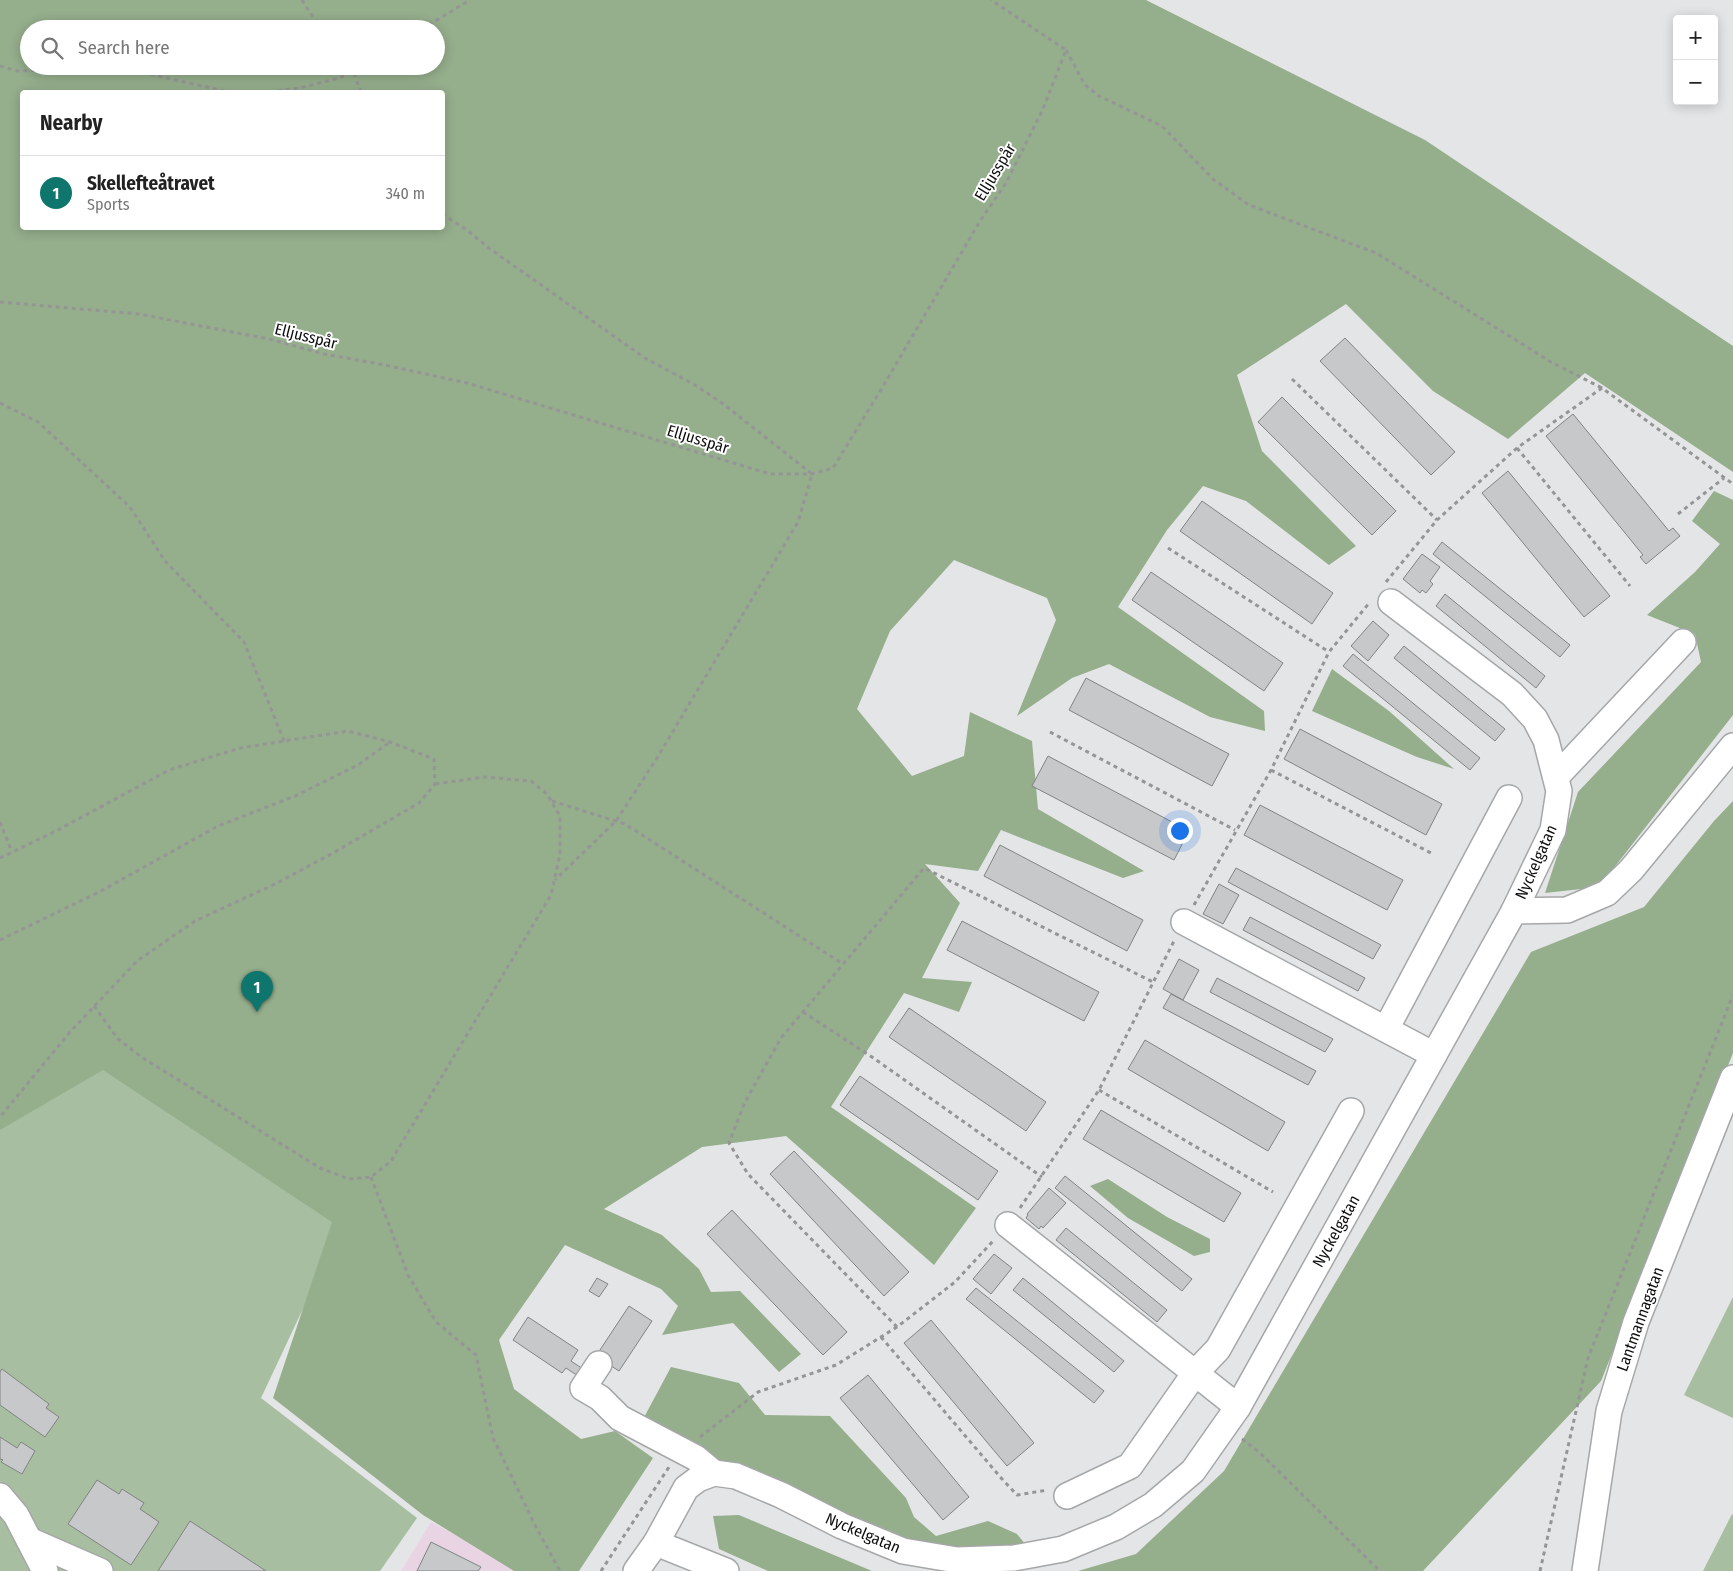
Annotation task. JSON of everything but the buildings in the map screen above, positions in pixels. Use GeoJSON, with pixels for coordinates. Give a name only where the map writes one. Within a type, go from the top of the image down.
{"type":"FeatureCollection","features":[{"type":"Feature","properties":{"kind":"street","name":"Nyckelgatan"},"geometry":{"type":"LineString","coordinates":[[714,1473],[736,1476],[781,1495],[842,1526],[903,1551],[957,1560],[1014,1558],[1064,1549],[1116,1527],[1152,1505],[1193,1471],[1232,1417],[1514,911],[1553,830],[1560,791],[1546,740],[1535,719],[1512,694],[1382,596]]}},
{"type":"Feature","properties":{"kind":"street"},"geometry":{"type":"LineString","coordinates":[[1556,778],[1683,642]]}},
{"type":"Feature","properties":{"kind":"street"},"geometry":{"type":"LineString","coordinates":[[1514,911],[1567,910],[1608,893],[1632,870],[1733,746]]}},
{"type":"Feature","properties":{"kind":"street"},"geometry":{"type":"LineString","coordinates":[[1386,1029],[1509,798]]}},
{"type":"Feature","properties":{"kind":"street"},"geometry":{"type":"LineString","coordinates":[[1184,922],[1434,1055]]}},
{"type":"Feature","properties":{"kind":"street","name":"Lantmannagatan"},"geometry":{"type":"LineString","coordinates":[[1585,1571],[1609,1411],[1636,1322],[1733,1078]]}},
{"type":"Feature","properties":{"kind":"street"},"geometry":{"type":"LineString","coordinates":[[1067,1496],[1130,1466],[1195,1373],[1218,1349],[1351,1111]]}},
{"type":"Feature","properties":{"kind":"street"},"geometry":{"type":"LineString","coordinates":[[1008,1225],[1195,1373],[1232,1417]]}},
{"type":"Feature","properties":{"kind":"street"},"geometry":{"type":"LineString","coordinates":[[599,1364],[583,1388],[600,1398],[620,1418],[696,1458],[714,1473]]}},
{"type":"Feature","properties":{"kind":"street"},"geometry":{"type":"LineString","coordinates":[[636,1571],[656,1543],[686,1488],[698,1478],[714,1473]]}},
{"type":"Feature","properties":{"kind":"street"},"geometry":{"type":"LineString","coordinates":[[0,1496],[16,1515],[45,1571]]}},
{"type":"Feature","properties":{"kind":"street"},"geometry":{"type":"LineString","coordinates":[[29,1540],[100,1571]]}},
{"type":"Feature","properties":{"kind":"street"},"geometry":{"type":"LineString","coordinates":[[656,1543],[726,1571]]}},
{"type":"Feature","properties":{"kind":"path"},"geometry":{"type":"LineString","coordinates":[[302,0],[315,20]]}},
{"type":"Feature","properties":{"kind":"path"},"geometry":{"type":"LineString","coordinates":[[437,20],[470,0]]}},
{"type":"Feature","properties":{"kind":"path"},"geometry":{"type":"LineString","coordinates":[[991,0],[1066,50],[1085,85],[1099,96],[1162,126],[1214,180],[1249,205],[1376,253],[1551,362],[1602,388],[1733,484]]}},
{"type":"Feature","properties":{"kind":"path","name":"Elljusspår"},"geometry":{"type":"LineString","coordinates":[[0,302],[139,314],[270,339],[324,354],[385,364],[467,383],[770,474],[812,474],[833,468],[980,221],[1006,183],[1043,109],[1066,50]]}},
{"type":"Feature","properties":{"kind":"path"},"geometry":{"type":"LineString","coordinates":[[0,66],[20,71]]}},
{"type":"Feature","properties":{"kind":"path"},"geometry":{"type":"LineString","coordinates":[[153,75],[220,90]]}},
{"type":"Feature","properties":{"kind":"path"},"geometry":{"type":"LineString","coordinates":[[284,90],[340,78],[344,75]]}},
{"type":"Feature","properties":{"kind":"path"},"geometry":{"type":"LineString","coordinates":[[355,75],[361,90]]}},
{"type":"Feature","properties":{"kind":"path"},"geometry":{"type":"LineString","coordinates":[[445,216],[645,358],[695,385],[722,403],[812,474],[798,522],[616,821],[554,880]]}},
{"type":"Feature","properties":{"kind":"path"},"geometry":{"type":"LineString","coordinates":[[1292,379],[1437,520]]}},
{"type":"Feature","properties":{"kind":"path"},"geometry":{"type":"LineString","coordinates":[[600,1571],[678,1455],[758,1392],[836,1365],[897,1327],[955,1282],[1008,1225],[1099,1090],[1184,922],[1271,770],[1328,652],[1382,596],[1437,520],[1517,448],[1602,388]]}},
{"type":"Feature","properties":{"kind":"path"},"geometry":{"type":"LineString","coordinates":[[0,403],[38,422],[130,507],[165,561],[244,642],[284,741]]}},
{"type":"Feature","properties":{"kind":"path"},"geometry":{"type":"LineString","coordinates":[[1517,448],[1630,586]]}},
{"type":"Feature","properties":{"kind":"path"},"geometry":{"type":"LineString","coordinates":[[1678,514],[1724,478]]}},
{"type":"Feature","properties":{"kind":"path"},"geometry":{"type":"LineString","coordinates":[[1168,548],[1328,652]]}},
{"type":"Feature","properties":{"kind":"path"},"geometry":{"type":"LineString","coordinates":[[0,858],[170,770],[240,748],[348,731],[390,742],[434,759],[435,784]]}},
{"type":"Feature","properties":{"kind":"path"},"geometry":{"type":"LineString","coordinates":[[1050,732],[1235,830]]}},
{"type":"Feature","properties":{"kind":"path"},"geometry":{"type":"LineString","coordinates":[[0,940],[99,892],[218,826],[295,796],[358,765],[390,742]]}},
{"type":"Feature","properties":{"kind":"path"},"geometry":{"type":"LineString","coordinates":[[1271,770],[1430,853]]}},
{"type":"Feature","properties":{"kind":"path"},"geometry":{"type":"LineString","coordinates":[[0,1117],[70,1032],[94,1006],[137,961],[195,921],[275,884],[419,803],[435,784],[484,777],[531,781],[548,794],[560,816],[560,854],[551,896],[392,1161],[371,1177],[349,1178],[320,1168],[143,1058],[118,1038],[94,1006]]}},
{"type":"Feature","properties":{"kind":"path"},"geometry":{"type":"LineString","coordinates":[[552,802],[625,824],[843,964]]}},
{"type":"Feature","properties":{"kind":"path"},"geometry":{"type":"LineString","coordinates":[[0,822],[12,852]]}},
{"type":"Feature","properties":{"kind":"path"},"geometry":{"type":"LineString","coordinates":[[897,1327],[748,1174],[729,1143],[745,1102],[781,1038],[924,868],[1153,982]]}},
{"type":"Feature","properties":{"kind":"path"},"geometry":{"type":"LineString","coordinates":[[1540,1571],[1588,1358],[1733,995]]}},
{"type":"Feature","properties":{"kind":"path"},"geometry":{"type":"LineString","coordinates":[[803,1012],[872,1057],[1042,1177]]}},
{"type":"Feature","properties":{"kind":"path"},"geometry":{"type":"LineString","coordinates":[[1099,1090],[1273,1192]]}},
{"type":"Feature","properties":{"kind":"path"},"geometry":{"type":"LineString","coordinates":[[371,1177],[408,1275],[436,1322],[476,1355],[493,1438],[536,1527],[560,1571]]}},
{"type":"Feature","properties":{"kind":"path"},"geometry":{"type":"LineString","coordinates":[[881,1337],[1017,1495],[1057,1489],[1067,1496]]}},
{"type":"Feature","properties":{"kind":"path"},"geometry":{"type":"LineString","coordinates":[[1232,1417],[1259,1452],[1380,1571]]}},
{"type":"Feature","properties":{"kind":"shaded area"},"geometry":{"type":"Polygon","coordinates":[[[431,1522],[523,1571],[401,1571],[431,1522]]]}},
{"type":"Feature","properties":{"kind":"green space"},"geometry":{"type":"Polygon","coordinates":[[[0,0],[1146,0],[1425,140],[1733,346],[1733,472],[1585,373],[1508,439],[1433,391],[1346,304],[1237,375],[1262,451],[1356,546],[1329,565],[1246,501],[1203,486],[1167,530],[1118,607],[1264,711],[1265,731],[1210,717],[1109,664],[1072,678],[1017,716],[1056,620],[1047,598],[954,560],[890,631],[857,709],[912,776],[964,756],[970,712],[1032,741],[1038,809],[1144,871],[1123,878],[1001,830],[978,871],[925,864],[960,903],[922,978],[972,982],[959,1012],[904,993],[831,1107],[976,1208],[934,1265],[786,1136],[702,1147],[604,1209],[662,1235],[699,1269],[711,1292],[740,1291],[801,1354],[779,1372],[733,1323],[662,1335],[678,1306],[661,1289],[565,1245],[499,1340],[514,1389],[581,1439],[615,1431],[653,1458],[579,1571],[514,1571],[423,1515],[273,1398],[332,1222],[103,1070],[0,1130],[0,0]]]}},
{"type":"Feature","properties":{"kind":"green space"},"geometry":{"type":"Polygon","coordinates":[[[1714,491],[1733,500],[1733,715],[1599,887],[1545,893],[1578,792],[1701,662],[1695,634],[1647,615],[1695,572],[1720,544],[1692,521],[1714,491]]]}},
{"type":"Feature","properties":{"kind":"green space"},"geometry":{"type":"Polygon","coordinates":[[[1332,669],[1389,711],[1454,769],[1417,757],[1312,711],[1332,669]]]}},
{"type":"Feature","properties":{"kind":"green space"},"geometry":{"type":"Polygon","coordinates":[[[1733,801],[1733,1053],[1601,1381],[1423,1571],[1078,1571],[1136,1554],[1224,1471],[1531,952],[1644,907],[1714,821],[1733,801]]]}},
{"type":"Feature","properties":{"kind":"green space"},"geometry":{"type":"Polygon","coordinates":[[[0,819],[347,1215],[261,1398],[417,1518],[380,1571],[0,1571],[0,819]]]}},
{"type":"Feature","properties":{"kind":"green space"},"geometry":{"type":"Polygon","coordinates":[[[1108,1179],[1167,1217],[1210,1239],[1210,1252],[1194,1256],[1128,1218],[1090,1186],[1108,1179]]]}},
{"type":"Feature","properties":{"kind":"green space"},"geometry":{"type":"Polygon","coordinates":[[[1733,1297],[1733,1418],[1684,1395],[1733,1297]]]}},
{"type":"Feature","properties":{"kind":"green space"},"geometry":{"type":"Polygon","coordinates":[[[671,1367],[739,1383],[765,1415],[830,1416],[906,1498],[914,1517],[936,1536],[988,1521],[1017,1534],[1030,1550],[908,1547],[811,1500],[696,1450],[641,1423],[671,1367]]]}},
{"type":"Feature","properties":{"kind":"green space"},"geometry":{"type":"Polygon","coordinates":[[[1732,1514],[1733,1571],[1703,1571],[1732,1514]]]}},
{"type":"Feature","properties":{"kind":"green space"},"geometry":{"type":"Polygon","coordinates":[[[739,1515],[872,1571],[768,1571],[719,1549],[713,1516],[739,1515]]]}},
{"type":"Feature","properties":{"kind":"place","name":"Skellefteåtravet"},"geometry":{"type":"Point","coordinates":[257,1012]}}]}
